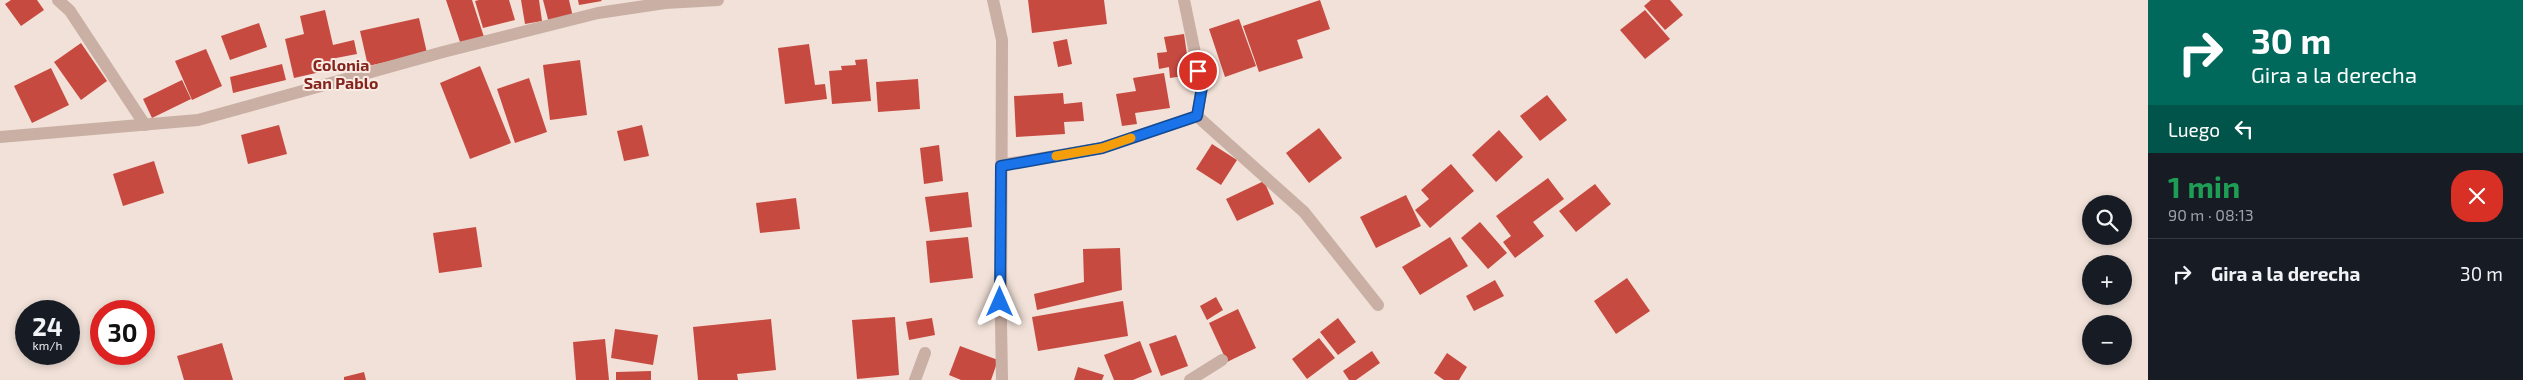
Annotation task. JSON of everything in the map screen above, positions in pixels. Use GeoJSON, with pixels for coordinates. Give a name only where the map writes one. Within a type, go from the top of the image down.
{"type":"FeatureCollection","features":[{"type":"Feature","properties":{"kind":"street"},"geometry":{"type":"LineString","coordinates":[[58,0],[70,11],[145,124]]}},
{"type":"Feature","properties":{"kind":"street"},"geometry":{"type":"LineString","coordinates":[[0,138],[198,120],[443,52],[598,13],[664,2],[718,0]]}},
{"type":"Feature","properties":{"kind":"street"},"geometry":{"type":"LineString","coordinates":[[993,0],[1002,40],[1002,380]]}},
{"type":"Feature","properties":{"kind":"street"},"geometry":{"type":"LineString","coordinates":[[1184,0],[1202,87],[1197,116]]}},
{"type":"Feature","properties":{"kind":"street"},"geometry":{"type":"LineString","coordinates":[[1001,166],[1102,148],[1197,116]]}},
{"type":"Feature","properties":{"kind":"street"},"geometry":{"type":"LineString","coordinates":[[1197,116],[1304,212],[1378,306]]}},
{"type":"Feature","properties":{"kind":"street"},"geometry":{"type":"LineString","coordinates":[[915,380],[925,353]]}},
{"type":"Feature","properties":{"kind":"street"},"geometry":{"type":"LineString","coordinates":[[1190,380],[1222,360]]}},
{"type":"Feature","properties":{"kind":"building"},"geometry":{"type":"Polygon","coordinates":[[[11,0],[37,0],[44,10],[21,26],[5,4],[11,0]]]}},
{"type":"Feature","properties":{"kind":"building"},"geometry":{"type":"Polygon","coordinates":[[[446,0],[472,0],[484,37],[461,45],[446,0]]]}},
{"type":"Feature","properties":{"kind":"building"},"geometry":{"type":"Polygon","coordinates":[[[509,0],[515,20],[483,28],[475,1],[509,0]]]}},
{"type":"Feature","properties":{"kind":"building"},"geometry":{"type":"Polygon","coordinates":[[[521,0],[539,0],[542,21],[525,24],[521,0]]]}},
{"type":"Feature","properties":{"kind":"building"},"geometry":{"type":"Polygon","coordinates":[[[543,0],[569,0],[573,17],[549,23],[543,0]]]}},
{"type":"Feature","properties":{"kind":"building"},"geometry":{"type":"Polygon","coordinates":[[[578,0],[601,0],[602,1],[579,5],[578,0]]]}},
{"type":"Feature","properties":{"kind":"building"},"geometry":{"type":"Polygon","coordinates":[[[1028,0],[1104,0],[1107,24],[1032,33],[1028,0]]]}},
{"type":"Feature","properties":{"kind":"building"},"geometry":{"type":"Polygon","coordinates":[[[1320,0],[1330,29],[1297,40],[1303,58],[1259,72],[1243,26],[1320,0]]]}},
{"type":"Feature","properties":{"kind":"building"},"geometry":{"type":"Polygon","coordinates":[[[1651,0],[1670,0],[1683,15],[1665,30],[1644,6],[1651,0]]]}},
{"type":"Feature","properties":{"kind":"building"},"geometry":{"type":"Polygon","coordinates":[[[325,10],[333,45],[354,40],[357,54],[336,58],[338,68],[294,78],[285,39],[304,34],[300,16],[325,10]]]}},
{"type":"Feature","properties":{"kind":"building"},"geometry":{"type":"Polygon","coordinates":[[[1645,10],[1670,39],[1645,59],[1620,30],[1645,10]]]}},
{"type":"Feature","properties":{"kind":"building"},"geometry":{"type":"Polygon","coordinates":[[[419,18],[427,53],[368,66],[360,31],[419,18]]]}},
{"type":"Feature","properties":{"kind":"building"},"geometry":{"type":"Polygon","coordinates":[[[1239,19],[1256,66],[1225,77],[1209,29],[1239,19]]]}},
{"type":"Feature","properties":{"kind":"building"},"geometry":{"type":"Polygon","coordinates":[[[259,23],[267,47],[230,60],[221,36],[259,23]]]}},
{"type":"Feature","properties":{"kind":"building"},"geometry":{"type":"Polygon","coordinates":[[[1184,34],[1190,75],[1170,78],[1169,67],[1159,69],[1157,53],[1167,52],[1164,37],[1184,34]]]}},
{"type":"Feature","properties":{"kind":"building"},"geometry":{"type":"Polygon","coordinates":[[[1067,39],[1072,64],[1058,67],[1053,42],[1067,39]]]}},
{"type":"Feature","properties":{"kind":"building"},"geometry":{"type":"Polygon","coordinates":[[[81,43],[107,81],[81,100],[54,62],[81,43]]]}},
{"type":"Feature","properties":{"kind":"building"},"geometry":{"type":"Polygon","coordinates":[[[809,44],[815,85],[825,84],[827,99],[785,104],[778,48],[809,44]]]}},
{"type":"Feature","properties":{"kind":"building"},"geometry":{"type":"Polygon","coordinates":[[[206,49],[222,86],[192,100],[175,61],[206,49]]]}},
{"type":"Feature","properties":{"kind":"building"},"geometry":{"type":"Polygon","coordinates":[[[867,59],[871,101],[832,104],[829,71],[842,70],[841,66],[856,65],[855,60],[867,59]]]}},
{"type":"Feature","properties":{"kind":"building"},"geometry":{"type":"Polygon","coordinates":[[[580,60],[587,115],[550,120],[543,65],[580,60]]]}},
{"type":"Feature","properties":{"kind":"building"},"geometry":{"type":"Polygon","coordinates":[[[282,64],[286,80],[233,93],[230,77],[282,64]]]}},
{"type":"Feature","properties":{"kind":"building"},"geometry":{"type":"Polygon","coordinates":[[[480,66],[511,143],[470,159],[440,83],[480,66]]]}},
{"type":"Feature","properties":{"kind":"building"},"geometry":{"type":"Polygon","coordinates":[[[51,68],[69,105],[32,123],[14,86],[51,68]]]}},
{"type":"Feature","properties":{"kind":"building"},"geometry":{"type":"Polygon","coordinates":[[[1164,73],[1170,108],[1135,113],[1137,124],[1122,126],[1116,94],[1136,91],[1133,78],[1164,73]]]}},
{"type":"Feature","properties":{"kind":"building"},"geometry":{"type":"Polygon","coordinates":[[[529,78],[547,132],[515,143],[497,89],[529,78]]]}},
{"type":"Feature","properties":{"kind":"building"},"geometry":{"type":"Polygon","coordinates":[[[918,79],[920,109],[878,112],[876,82],[918,79]]]}},
{"type":"Feature","properties":{"kind":"building"},"geometry":{"type":"Polygon","coordinates":[[[182,80],[191,99],[152,118],[143,99],[182,80]]]}},
{"type":"Feature","properties":{"kind":"building"},"geometry":{"type":"Polygon","coordinates":[[[1063,93],[1064,104],[1082,102],[1084,121],[1064,122],[1065,134],[1016,137],[1014,96],[1063,93]]]}},
{"type":"Feature","properties":{"kind":"building"},"geometry":{"type":"Polygon","coordinates":[[[1547,95],[1567,120],[1540,141],[1520,116],[1547,95]]]}},
{"type":"Feature","properties":{"kind":"building"},"geometry":{"type":"Polygon","coordinates":[[[279,125],[287,154],[248,164],[241,135],[279,125]]]}},
{"type":"Feature","properties":{"kind":"building"},"geometry":{"type":"Polygon","coordinates":[[[642,125],[649,156],[624,161],[617,131],[642,125]]]}},
{"type":"Feature","properties":{"kind":"building"},"geometry":{"type":"Polygon","coordinates":[[[1319,128],[1342,158],[1309,183],[1286,153],[1319,128]]]}},
{"type":"Feature","properties":{"kind":"building"},"geometry":{"type":"Polygon","coordinates":[[[1499,130],[1523,157],[1496,182],[1472,155],[1499,130]]]}},
{"type":"Feature","properties":{"kind":"building"},"geometry":{"type":"Polygon","coordinates":[[[1212,144],[1237,160],[1221,185],[1196,169],[1212,144]]]}},
{"type":"Feature","properties":{"kind":"building"},"geometry":{"type":"Polygon","coordinates":[[[939,145],[943,181],[924,184],[920,148],[939,145]]]}},
{"type":"Feature","properties":{"kind":"building"},"geometry":{"type":"Polygon","coordinates":[[[154,161],[164,193],[123,206],[113,174],[154,161]]]}},
{"type":"Feature","properties":{"kind":"building"},"geometry":{"type":"Polygon","coordinates":[[[1451,164],[1474,191],[1430,228],[1415,210],[1429,199],[1421,190],[1451,164]]]}},
{"type":"Feature","properties":{"kind":"building"},"geometry":{"type":"Polygon","coordinates":[[[1548,178],[1564,199],[1533,222],[1544,236],[1515,258],[1503,242],[1511,236],[1496,216],[1548,178]]]}},
{"type":"Feature","properties":{"kind":"building"},"geometry":{"type":"Polygon","coordinates":[[[1264,181],[1274,204],[1237,221],[1226,199],[1264,181]]]}},
{"type":"Feature","properties":{"kind":"building"},"geometry":{"type":"Polygon","coordinates":[[[1595,184],[1611,204],[1576,232],[1559,211],[1595,184]]]}},
{"type":"Feature","properties":{"kind":"building"},"geometry":{"type":"Polygon","coordinates":[[[968,192],[972,227],[930,232],[925,197],[968,192]]]}},
{"type":"Feature","properties":{"kind":"building"},"geometry":{"type":"Polygon","coordinates":[[[1406,195],[1421,226],[1376,248],[1360,217],[1406,195]]]}},
{"type":"Feature","properties":{"kind":"building"},"geometry":{"type":"Polygon","coordinates":[[[796,198],[800,229],[760,233],[756,203],[796,198]]]}},
{"type":"Feature","properties":{"kind":"building"},"geometry":{"type":"Polygon","coordinates":[[[1480,222],[1507,253],[1488,269],[1461,238],[1480,222]]]}},
{"type":"Feature","properties":{"kind":"building"},"geometry":{"type":"Polygon","coordinates":[[[476,227],[482,267],[439,273],[433,233],[476,227]]]}},
{"type":"Feature","properties":{"kind":"building"},"geometry":{"type":"Polygon","coordinates":[[[968,237],[973,278],[930,283],[926,241],[968,237]]]}},
{"type":"Feature","properties":{"kind":"building"},"geometry":{"type":"Polygon","coordinates":[[[1450,237],[1468,266],[1420,295],[1402,267],[1450,237]]]}},
{"type":"Feature","properties":{"kind":"building"},"geometry":{"type":"Polygon","coordinates":[[[1120,248],[1122,290],[1037,310],[1034,294],[1084,282],[1083,249],[1120,248]]]}},
{"type":"Feature","properties":{"kind":"building"},"geometry":{"type":"Polygon","coordinates":[[[1627,278],[1650,311],[1616,334],[1594,301],[1627,278]]]}},
{"type":"Feature","properties":{"kind":"building"},"geometry":{"type":"Polygon","coordinates":[[[1495,280],[1504,296],[1474,311],[1466,296],[1495,280]]]}},
{"type":"Feature","properties":{"kind":"building"},"geometry":{"type":"Polygon","coordinates":[[[1216,297],[1223,310],[1207,320],[1200,306],[1216,297]]]}},
{"type":"Feature","properties":{"kind":"building"},"geometry":{"type":"Polygon","coordinates":[[[1123,301],[1128,336],[1038,351],[1032,317],[1123,301]]]}},
{"type":"Feature","properties":{"kind":"building"},"geometry":{"type":"Polygon","coordinates":[[[1238,309],[1256,348],[1227,362],[1209,323],[1238,309]]]}},
{"type":"Feature","properties":{"kind":"building"},"geometry":{"type":"Polygon","coordinates":[[[895,317],[899,375],[857,379],[852,320],[895,317]]]}},
{"type":"Feature","properties":{"kind":"building"},"geometry":{"type":"Polygon","coordinates":[[[932,318],[935,335],[909,340],[906,322],[932,318]]]}},
{"type":"Feature","properties":{"kind":"building"},"geometry":{"type":"Polygon","coordinates":[[[1338,318],[1356,342],[1338,355],[1320,332],[1338,318]]]}},
{"type":"Feature","properties":{"kind":"building"},"geometry":{"type":"Polygon","coordinates":[[[771,319],[776,370],[737,374],[738,380],[698,380],[693,327],[771,319]]]}},
{"type":"Feature","properties":{"kind":"building"},"geometry":{"type":"Polygon","coordinates":[[[615,329],[658,335],[653,365],[611,358],[615,329]]]}},
{"type":"Feature","properties":{"kind":"building"},"geometry":{"type":"Polygon","coordinates":[[[1176,335],[1188,366],[1161,376],[1149,344],[1176,335]]]}},
{"type":"Feature","properties":{"kind":"building"},"geometry":{"type":"Polygon","coordinates":[[[1319,338],[1335,358],[1307,379],[1292,359],[1319,338]]]}},
{"type":"Feature","properties":{"kind":"building"},"geometry":{"type":"Polygon","coordinates":[[[605,339],[609,380],[576,380],[573,342],[605,339]]]}},
{"type":"Feature","properties":{"kind":"building"},"geometry":{"type":"Polygon","coordinates":[[[1140,341],[1152,372],[1133,380],[1114,380],[1104,355],[1140,341]]]}},
{"type":"Feature","properties":{"kind":"building"},"geometry":{"type":"Polygon","coordinates":[[[222,343],[233,380],[184,380],[177,356],[222,343]]]}},
{"type":"Feature","properties":{"kind":"building"},"geometry":{"type":"Polygon","coordinates":[[[960,346],[998,360],[991,380],[961,380],[949,375],[960,346]]]}},
{"type":"Feature","properties":{"kind":"building"},"geometry":{"type":"Polygon","coordinates":[[[1372,351],[1380,363],[1356,380],[1349,380],[1343,371],[1372,351]]]}},
{"type":"Feature","properties":{"kind":"building"},"geometry":{"type":"Polygon","coordinates":[[[1447,353],[1467,367],[1459,380],[1444,380],[1434,373],[1447,353]]]}},
{"type":"Feature","properties":{"kind":"building"},"geometry":{"type":"Polygon","coordinates":[[[1078,367],[1104,375],[1102,380],[1074,380],[1078,367]]]}},
{"type":"Feature","properties":{"kind":"building"},"geometry":{"type":"Polygon","coordinates":[[[651,371],[651,380],[616,380],[616,372],[651,371]]]}},
{"type":"Feature","properties":{"kind":"building"},"geometry":{"type":"Polygon","coordinates":[[[364,372],[366,380],[344,380],[344,377],[364,372]]]}},
{"type":"Feature","properties":{"kind":"slow traffic"},"geometry":{"type":"LineString","coordinates":[[1056,156],[1102,148],[1131,138]]}},
{"type":"Feature","properties":{"kind":"district","name":"Colonia San Pablo"},"geometry":{"type":"Point","coordinates":[341,73]}},
{"type":"Feature","properties":{"kind":"route"},"geometry":{"type":"LineString","coordinates":[[1000,302],[1001,166],[1102,148],[1197,116],[1202,87],[1198,71]]}}]}
